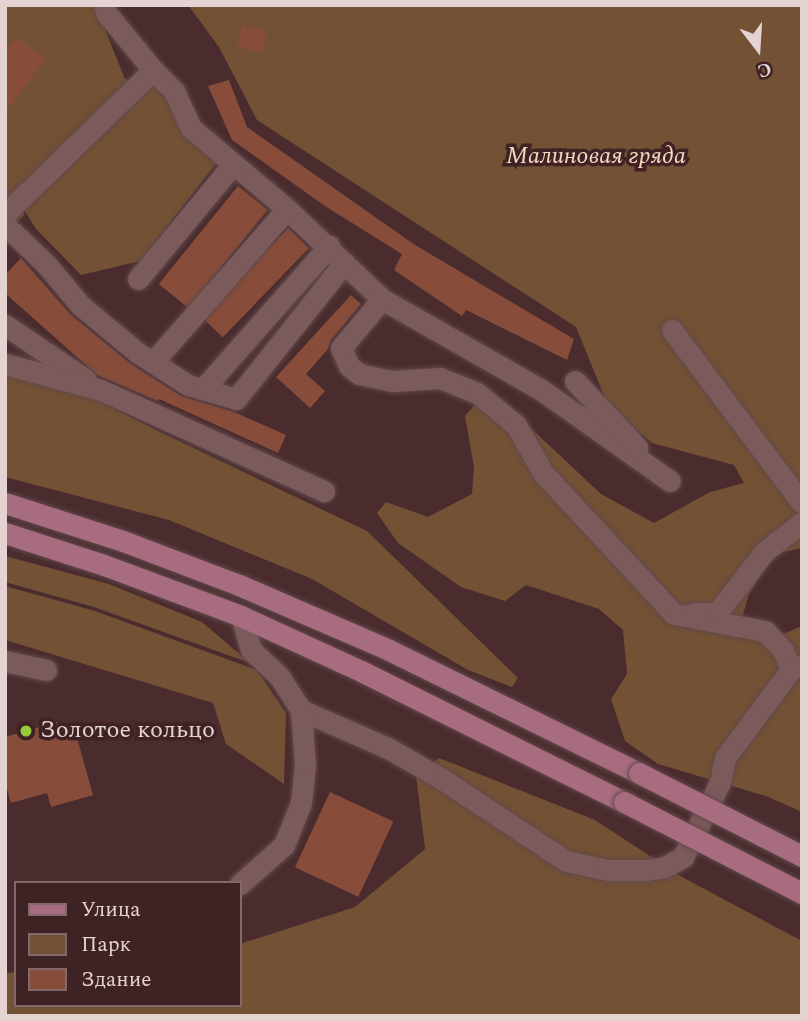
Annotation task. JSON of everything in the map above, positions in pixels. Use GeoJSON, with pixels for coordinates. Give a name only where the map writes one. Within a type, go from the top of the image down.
{"type":"FeatureCollection","features":[{"type":"Feature","properties":{"kind":"main road"},"geometry":{"type":"LineString","coordinates":[[5,503],[123,541],[239,585],[389,650],[802,856]]}},
{"type":"Feature","properties":{"kind":"main road"},"geometry":{"type":"LineString","coordinates":[[5,533],[104,565],[241,617],[361,671],[802,893]]}},
{"type":"Feature","properties":{"kind":"lane"},"geometry":{"type":"LineString","coordinates":[[111,8],[153,70],[174,91],[191,128],[288,209],[382,299],[540,389],[670,481],[575,381]]}},
{"type":"Feature","properties":{"kind":"lane"},"geometry":{"type":"LineString","coordinates":[[5,215],[153,70]]}},
{"type":"Feature","properties":{"kind":"lane"},"geometry":{"type":"LineString","coordinates":[[138,279],[233,164]]}},
{"type":"Feature","properties":{"kind":"lane"},"geometry":{"type":"LineString","coordinates":[[153,362],[288,209]]}},
{"type":"Feature","properties":{"kind":"lane"},"geometry":{"type":"LineString","coordinates":[[5,225],[46,264],[80,305],[153,362],[188,385],[236,399],[344,263]]}},
{"type":"Feature","properties":{"kind":"lane"},"geometry":{"type":"LineString","coordinates":[[203,389],[329,246]]}},
{"type":"Feature","properties":{"kind":"lane"},"geometry":{"type":"LineString","coordinates":[[301,710],[388,748],[442,779],[566,861],[608,870],[647,870],[665,867],[683,857],[720,782],[725,758],[796,667],[765,631],[674,614],[543,473],[516,425],[477,393],[440,378],[393,381],[359,374],[349,366],[341,348],[382,299]]}},
{"type":"Feature","properties":{"kind":"lane"},"geometry":{"type":"LineString","coordinates":[[5,325],[101,390]]}},
{"type":"Feature","properties":{"kind":"lane"},"geometry":{"type":"LineString","coordinates":[[672,330],[802,503]]}},
{"type":"Feature","properties":{"kind":"lane"},"geometry":{"type":"LineString","coordinates":[[5,364],[101,390],[324,491]]}},
{"type":"Feature","properties":{"kind":"lane"},"geometry":{"type":"LineString","coordinates":[[674,614],[717,612],[765,551],[802,522]]}},
{"type":"Feature","properties":{"kind":"lane"},"geometry":{"type":"LineString","coordinates":[[241,617],[251,650],[279,676],[301,710],[305,765],[301,803],[284,845],[242,882]]}},
{"type":"Feature","properties":{"kind":"lane"},"geometry":{"type":"LineString","coordinates":[[5,660],[46,670]]}},
{"type":"Feature","properties":{"kind":"green space"},"geometry":{"type":"Polygon","coordinates":[[[5,5],[95,5],[125,79],[158,88],[218,161],[140,261],[81,275],[36,229],[18,200],[24,215],[5,234],[5,5]]]}},
{"type":"Feature","properties":{"kind":"green space","name":"Малиновая гряда"},"geometry":{"type":"Polygon","coordinates":[[[188,5],[802,5],[802,548],[774,554],[749,594],[737,635],[764,642],[802,626],[802,812],[766,796],[658,764],[625,741],[611,699],[627,674],[623,630],[599,609],[526,585],[505,601],[461,587],[398,543],[377,513],[386,502],[428,517],[472,494],[474,467],[465,416],[489,389],[601,494],[654,523],[710,492],[744,483],[734,465],[652,443],[609,408],[576,327],[257,120],[219,47],[188,5]]]}},
{"type":"Feature","properties":{"kind":"green space"},"geometry":{"type":"Polygon","coordinates":[[[5,353],[156,430],[367,531],[518,678],[512,687],[468,670],[312,579],[169,520],[5,477],[5,353]]]}},
{"type":"Feature","properties":{"kind":"green space"},"geometry":{"type":"Polygon","coordinates":[[[5,556],[109,584],[202,622],[250,663],[94,607],[5,582],[5,556]]]}},
{"type":"Feature","properties":{"kind":"green space"},"geometry":{"type":"Polygon","coordinates":[[[5,586],[95,611],[257,670],[286,713],[284,784],[226,744],[213,703],[5,640],[5,586]]]}},
{"type":"Feature","properties":{"kind":"green space"},"geometry":{"type":"Polygon","coordinates":[[[439,758],[595,820],[682,877],[802,941],[802,1016],[5,1016],[5,973],[14,972],[14,1007],[242,1007],[242,943],[355,907],[425,849],[416,776],[439,758]]]}},
{"type":"Feature","properties":{"kind":"building"},"geometry":{"type":"Polygon","coordinates":[[[242,25],[266,30],[262,52],[237,47],[242,25]]]}},
{"type":"Feature","properties":{"kind":"building"},"geometry":{"type":"Polygon","coordinates":[[[16,37],[46,59],[5,113],[5,51],[16,37]]]}},
{"type":"Feature","properties":{"kind":"building"},"geometry":{"type":"Polygon","coordinates":[[[229,80],[247,127],[415,245],[574,339],[567,360],[466,310],[462,316],[394,270],[402,254],[325,206],[232,140],[208,86],[229,80]]]}},
{"type":"Feature","properties":{"kind":"building"},"geometry":{"type":"Polygon","coordinates":[[[238,186],[268,210],[188,308],[159,284],[238,186]]]}},
{"type":"Feature","properties":{"kind":"building"},"geometry":{"type":"Polygon","coordinates":[[[288,228],[309,248],[223,337],[202,317],[288,228]]]}},
{"type":"Feature","properties":{"kind":"building"},"geometry":{"type":"Polygon","coordinates":[[[21,258],[71,315],[131,364],[181,396],[234,412],[286,435],[278,453],[159,399],[158,401],[97,375],[5,293],[5,275],[21,258]]]}},
{"type":"Feature","properties":{"kind":"building"},"geometry":{"type":"Polygon","coordinates":[[[351,295],[361,304],[306,374],[325,391],[310,408],[276,377],[351,295]]]}},
{"type":"Feature","properties":{"kind":"building"},"geometry":{"type":"Polygon","coordinates":[[[57,722],[60,731],[74,727],[93,795],[51,807],[47,793],[11,803],[5,782],[5,737],[57,722]]]}},
{"type":"Feature","properties":{"kind":"building"},"geometry":{"type":"Polygon","coordinates":[[[330,792],[393,822],[358,897],[295,867],[330,792]]]}},
{"type":"Feature","properties":{"kind":"place","name":"Золотое кольцо"},"geometry":{"type":"Point","coordinates":[26,731]}}]}
